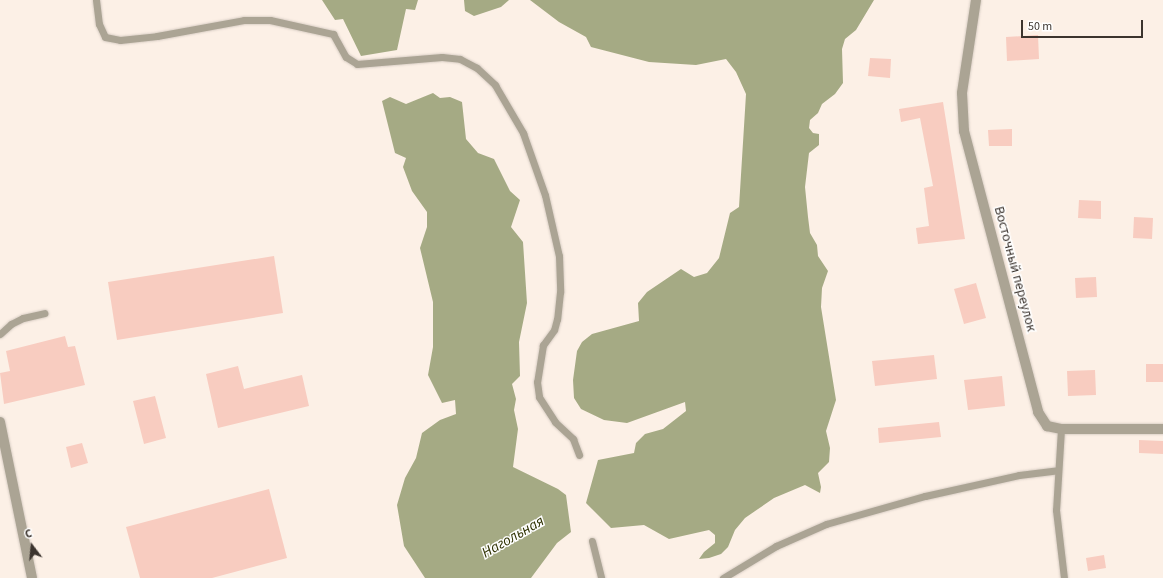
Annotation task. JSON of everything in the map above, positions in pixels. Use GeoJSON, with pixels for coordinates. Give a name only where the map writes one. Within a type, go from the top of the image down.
{"type":"FeatureCollection","features":[{"type":"Feature","properties":{"kind":"street","name":"Восточный переулок"},"geometry":{"type":"LineString","coordinates":[[976,0],[962,93],[964,131],[1038,412],[1047,426],[1061,429],[1163,429]]}},
{"type":"Feature","properties":{"kind":"street"},"geometry":{"type":"LineString","coordinates":[[0,421],[32,578]]}},
{"type":"Feature","properties":{"kind":"lane"},"geometry":{"type":"LineString","coordinates":[[96,0],[99,24],[105,37],[120,40],[157,36],[244,20],[270,20],[333,34],[346,57],[357,64],[442,57],[460,59],[477,68],[495,85],[523,133],[547,203],[559,256],[560,292],[557,319],[554,330],[543,345],[536,382],[539,397],[555,422],[573,439],[579,455]]}},
{"type":"Feature","properties":{"kind":"lane"},"geometry":{"type":"LineString","coordinates":[[0,334],[11,324],[23,318],[44,313]]}},
{"type":"Feature","properties":{"kind":"lane"},"geometry":{"type":"LineString","coordinates":[[1061,429],[1056,510],[1064,578]]}},
{"type":"Feature","properties":{"kind":"lane"},"geometry":{"type":"LineString","coordinates":[[723,578],[776,546],[826,524],[933,494],[1019,475],[1058,470]]}},
{"type":"Feature","properties":{"kind":"lane"},"geometry":{"type":"LineString","coordinates":[[592,542],[601,578]]}},
{"type":"Feature","properties":{"kind":"water"},"geometry":{"type":"Polygon","coordinates":[[[322,0],[418,0],[415,10],[406,9],[397,50],[361,56],[343,19],[335,20],[322,0]]]}},
{"type":"Feature","properties":{"kind":"water"},"geometry":{"type":"Polygon","coordinates":[[[464,0],[509,0],[501,7],[474,16],[465,11],[464,0]]]}},
{"type":"Feature","properties":{"kind":"water"},"geometry":{"type":"Polygon","coordinates":[[[530,0],[874,0],[856,30],[845,39],[842,49],[843,83],[835,94],[822,104],[818,113],[810,120],[809,128],[813,133],[819,134],[819,145],[809,153],[805,187],[810,233],[817,245],[818,256],[828,271],[822,288],[821,307],[836,400],[826,431],[830,448],[829,462],[818,473],[821,487],[820,493],[805,485],[774,498],[745,518],[735,530],[728,547],[721,554],[709,558],[699,559],[704,552],[715,543],[715,535],[709,530],[669,539],[644,525],[611,528],[586,503],[598,460],[634,453],[636,443],[645,434],[663,429],[686,411],[685,402],[627,423],[604,420],[581,409],[574,398],[573,380],[577,351],[582,342],[592,334],[639,321],[638,303],[647,292],[681,269],[694,277],[707,273],[719,258],[730,213],[739,207],[746,94],[736,72],[726,59],[696,65],[649,62],[591,47],[586,37],[559,22],[530,0]]]}},
{"type":"Feature","properties":{"kind":"water","name":"Нагольная"},"geometry":{"type":"Polygon","coordinates":[[[433,93],[440,98],[450,97],[462,102],[466,139],[478,153],[494,159],[510,191],[520,200],[511,227],[523,242],[527,303],[519,342],[520,376],[512,384],[516,399],[514,410],[518,429],[513,467],[558,489],[566,495],[571,532],[557,543],[531,578],[425,578],[404,546],[397,505],[405,478],[416,458],[422,433],[440,420],[456,414],[455,400],[442,403],[428,375],[433,347],[433,302],[420,248],[427,227],[427,212],[412,191],[403,167],[406,158],[395,153],[382,101],[390,97],[406,104],[433,93]]]}},
{"type":"Feature","properties":{"kind":"building"},"geometry":{"type":"Polygon","coordinates":[[[1038,35],[1039,59],[1007,61],[1006,37],[1038,35]]]}},
{"type":"Feature","properties":{"kind":"building"},"geometry":{"type":"Polygon","coordinates":[[[870,58],[891,59],[890,78],[868,76],[870,58]]]}},
{"type":"Feature","properties":{"kind":"building"},"geometry":{"type":"Polygon","coordinates":[[[943,102],[965,239],[918,244],[916,228],[929,226],[924,188],[933,186],[920,118],[901,122],[899,109],[943,102]]]}},
{"type":"Feature","properties":{"kind":"building"},"geometry":{"type":"Polygon","coordinates":[[[1012,129],[1012,146],[989,146],[988,130],[1012,129]]]}},
{"type":"Feature","properties":{"kind":"building"},"geometry":{"type":"Polygon","coordinates":[[[1079,200],[1101,201],[1101,219],[1078,218],[1079,200]]]}},
{"type":"Feature","properties":{"kind":"building"},"geometry":{"type":"Polygon","coordinates":[[[1134,217],[1153,218],[1152,239],[1133,238],[1134,217]]]}},
{"type":"Feature","properties":{"kind":"building"},"geometry":{"type":"Polygon","coordinates":[[[274,256],[283,313],[117,340],[108,282],[274,256]]]}},
{"type":"Feature","properties":{"kind":"building"},"geometry":{"type":"Polygon","coordinates":[[[1096,277],[1097,297],[1076,298],[1075,278],[1096,277]]]}},
{"type":"Feature","properties":{"kind":"building"},"geometry":{"type":"Polygon","coordinates":[[[976,283],[986,318],[964,324],[954,289],[976,283]]]}},
{"type":"Feature","properties":{"kind":"building"},"geometry":{"type":"Polygon","coordinates":[[[65,336],[68,347],[75,346],[85,385],[4,404],[0,373],[10,371],[6,351],[65,336]]]}},
{"type":"Feature","properties":{"kind":"building"},"geometry":{"type":"Polygon","coordinates":[[[934,355],[937,379],[875,386],[872,361],[934,355]]]}},
{"type":"Feature","properties":{"kind":"building"},"geometry":{"type":"Polygon","coordinates":[[[1146,364],[1163,364],[1163,382],[1146,382],[1146,364]]]}},
{"type":"Feature","properties":{"kind":"building"},"geometry":{"type":"Polygon","coordinates":[[[238,366],[244,389],[302,375],[309,406],[218,428],[206,374],[238,366]]]}},
{"type":"Feature","properties":{"kind":"building"},"geometry":{"type":"Polygon","coordinates":[[[1095,370],[1096,395],[1068,396],[1067,371],[1095,370]]]}},
{"type":"Feature","properties":{"kind":"building"},"geometry":{"type":"Polygon","coordinates":[[[1002,376],[1005,406],[968,410],[964,380],[1002,376]]]}},
{"type":"Feature","properties":{"kind":"building"},"geometry":{"type":"Polygon","coordinates":[[[155,396],[166,438],[144,444],[133,401],[155,396]]]}},
{"type":"Feature","properties":{"kind":"building"},"geometry":{"type":"Polygon","coordinates":[[[939,422],[941,437],[879,443],[878,428],[939,422]]]}},
{"type":"Feature","properties":{"kind":"building"},"geometry":{"type":"Polygon","coordinates":[[[1139,440],[1163,441],[1163,454],[1139,453],[1139,440]]]}},
{"type":"Feature","properties":{"kind":"building"},"geometry":{"type":"Polygon","coordinates":[[[82,443],[88,463],[71,468],[66,447],[82,443]]]}},
{"type":"Feature","properties":{"kind":"building"},"geometry":{"type":"Polygon","coordinates":[[[269,489],[287,558],[212,578],[140,578],[126,527],[269,489]]]}},
{"type":"Feature","properties":{"kind":"building"},"geometry":{"type":"Polygon","coordinates":[[[1104,555],[1106,568],[1088,571],[1086,558],[1104,555]]]}}]}
